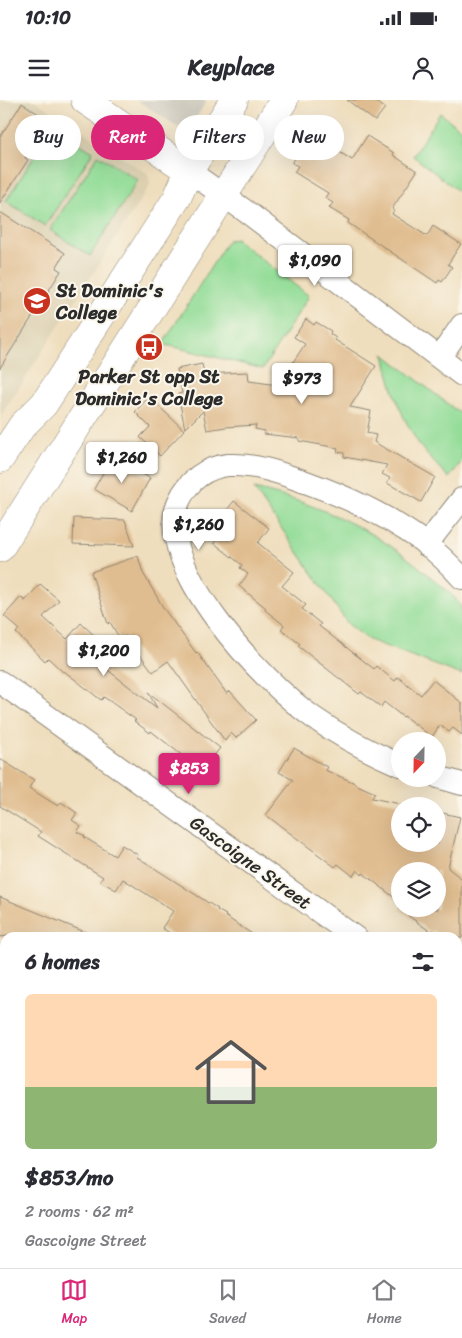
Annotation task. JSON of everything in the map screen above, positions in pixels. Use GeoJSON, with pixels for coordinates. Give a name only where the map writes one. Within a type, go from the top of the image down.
{"type":"FeatureCollection","features":[{"type":"Feature","properties":{"kind":"main road"},"geometry":{"type":"LineString","coordinates":[[85,100],[189,170]]}},
{"type":"Feature","properties":{"kind":"main road"},"geometry":{"type":"LineString","coordinates":[[0,460],[22,426],[44,404],[177,198],[189,170],[234,100]]}},
{"type":"Feature","properties":{"kind":"main road"},"geometry":{"type":"LineString","coordinates":[[0,548],[284,100]]}},
{"type":"Feature","properties":{"kind":"street"},"geometry":{"type":"LineString","coordinates":[[189,170],[462,375]]}},
{"type":"Feature","properties":{"kind":"street"},"geometry":{"type":"LineString","coordinates":[[440,357],[462,325]]}},
{"type":"Feature","properties":{"kind":"street"},"geometry":{"type":"LineString","coordinates":[[391,761],[359,746],[313,718],[281,692],[243,652],[199,594],[178,549],[174,525],[178,502],[187,487],[201,474],[217,468],[227,465],[250,466],[267,470],[305,481],[375,512],[426,545],[462,578]]}},
{"type":"Feature","properties":{"kind":"street"},"geometry":{"type":"LineString","coordinates":[[426,545],[462,499]]}},
{"type":"Feature","properties":{"kind":"street","name":"Gascoigne Street"},"geometry":{"type":"LineString","coordinates":[[0,682],[348,932]]}},
{"type":"Feature","properties":{"kind":"street"},"geometry":{"type":"LineString","coordinates":[[446,780],[462,784]]}},
{"type":"Feature","properties":{"kind":"shaded area","name":"St Dominic's College"},"geometry":{"type":"Polygon","coordinates":[[[0,100],[34,100],[57,115],[15,115],[15,160],[81,160],[81,131],[91,137],[91,160],[126,160],[148,174],[150,185],[0,417],[0,100]]]}},
{"type":"Feature","properties":{"kind":"shaded area"},"geometry":{"type":"Polygon","coordinates":[[[137,100],[207,100],[198,115],[175,115],[175,125],[165,118],[165,115],[160,115],[137,100]]]}},
{"type":"Feature","properties":{"kind":"green space"},"geometry":{"type":"Polygon","coordinates":[[[440,113],[462,130],[462,194],[413,156],[440,113]]]}},
{"type":"Feature","properties":{"kind":"green space"},"geometry":{"type":"Polygon","coordinates":[[[81,144],[91,151],[91,155],[45,226],[6,201],[32,160],[81,160],[81,144]]]}},
{"type":"Feature","properties":{"kind":"green space"},"geometry":{"type":"Polygon","coordinates":[[[95,160],[106,160],[138,180],[90,256],[50,230],[95,160]]]}},
{"type":"Feature","properties":{"kind":"green space"},"geometry":{"type":"Polygon","coordinates":[[[236,239],[309,296],[263,369],[162,345],[228,240],[236,239]]]}},
{"type":"Feature","properties":{"kind":"green space"},"geometry":{"type":"Polygon","coordinates":[[[384,354],[462,415],[462,461],[449,478],[424,451],[402,414],[384,354]]]}},
{"type":"Feature","properties":{"kind":"green space"},"geometry":{"type":"Polygon","coordinates":[[[254,489],[303,503],[349,522],[392,547],[448,591],[461,607],[462,675],[369,640],[348,624],[254,489]]]}},
{"type":"Feature","properties":{"kind":"building"},"geometry":{"type":"Polygon","coordinates":[[[347,100],[373,100],[385,108],[375,121],[347,100]]]}},
{"type":"Feature","properties":{"kind":"building"},"geometry":{"type":"Polygon","coordinates":[[[22,103],[40,115],[15,115],[15,160],[28,160],[0,203],[0,137],[22,103]]]}},
{"type":"Feature","properties":{"kind":"building"},"geometry":{"type":"Polygon","coordinates":[[[367,136],[394,153],[393,155],[417,171],[392,209],[394,210],[392,214],[427,236],[433,226],[461,244],[448,264],[452,267],[442,282],[439,280],[437,283],[348,223],[349,220],[329,208],[333,203],[325,198],[328,193],[294,172],[298,166],[292,163],[294,160],[344,160],[344,155],[352,160],[367,136]]]}},
{"type":"Feature","properties":{"kind":"building"},"geometry":{"type":"Polygon","coordinates":[[[0,212],[65,253],[56,268],[61,271],[0,368],[0,212]]]}},
{"type":"Feature","properties":{"kind":"building"},"geometry":{"type":"Polygon","coordinates":[[[306,319],[314,325],[316,322],[331,331],[330,334],[336,338],[335,340],[376,366],[350,407],[371,411],[367,433],[376,435],[374,442],[435,477],[421,502],[387,483],[390,478],[382,474],[387,465],[344,457],[344,453],[337,452],[338,448],[299,441],[299,438],[264,434],[265,431],[255,429],[256,425],[207,430],[203,411],[185,429],[178,394],[182,393],[177,369],[202,364],[204,374],[248,372],[249,381],[278,385],[305,344],[294,337],[306,319]]]}},
{"type":"Feature","properties":{"kind":"building"},"geometry":{"type":"Polygon","coordinates":[[[149,397],[184,430],[160,456],[140,437],[150,427],[135,412],[149,397]]]}},
{"type":"Feature","properties":{"kind":"building"},"geometry":{"type":"Polygon","coordinates":[[[112,457],[150,478],[132,511],[94,489],[112,457]]]}},
{"type":"Feature","properties":{"kind":"building"},"geometry":{"type":"Polygon","coordinates":[[[234,501],[269,528],[258,543],[294,572],[282,586],[306,605],[302,609],[321,624],[319,626],[374,669],[376,666],[395,681],[398,677],[421,695],[433,680],[462,703],[462,735],[453,728],[449,732],[440,725],[435,732],[425,732],[384,702],[381,707],[361,692],[359,694],[298,646],[300,644],[281,629],[284,625],[239,586],[248,574],[240,568],[242,565],[214,543],[223,531],[215,525],[234,501]]]}},
{"type":"Feature","properties":{"kind":"building"},"geometry":{"type":"Polygon","coordinates":[[[74,518],[125,520],[134,546],[73,544],[74,518]]]}},
{"type":"Feature","properties":{"kind":"building"},"geometry":{"type":"Polygon","coordinates":[[[138,556],[143,573],[164,609],[227,694],[230,691],[256,720],[236,738],[231,733],[225,741],[168,661],[153,672],[126,636],[120,639],[110,622],[108,624],[91,572],[138,556]]]}},
{"type":"Feature","properties":{"kind":"building"},"geometry":{"type":"Polygon","coordinates":[[[40,584],[59,600],[43,617],[67,639],[81,623],[96,637],[83,651],[157,708],[148,692],[220,748],[202,771],[104,697],[101,700],[63,672],[48,658],[45,661],[16,633],[19,629],[4,616],[21,597],[25,601],[40,584]]]}},
{"type":"Feature","properties":{"kind":"building"},"geometry":{"type":"Polygon","coordinates":[[[294,748],[327,767],[325,770],[375,793],[372,798],[391,802],[391,852],[446,852],[446,814],[460,817],[448,868],[462,879],[462,932],[436,932],[433,930],[431,932],[410,917],[446,917],[446,862],[391,862],[391,895],[357,870],[353,876],[338,864],[335,867],[266,815],[293,780],[279,772],[294,748]]]}},
{"type":"Feature","properties":{"kind":"building"},"geometry":{"type":"Polygon","coordinates":[[[0,759],[34,780],[29,788],[58,806],[61,802],[77,813],[72,820],[81,826],[77,832],[84,837],[115,856],[122,845],[249,932],[168,932],[162,928],[173,911],[123,879],[116,890],[100,881],[103,877],[38,836],[41,832],[0,806],[0,759]]]}},
{"type":"Feature","properties":{"kind":"building"},"geometry":{"type":"Polygon","coordinates":[[[0,897],[85,932],[0,932],[0,897]]]}},
{"type":"Feature","properties":{"kind":"place","name":"St Dominic's College"},"geometry":{"type":"Point","coordinates":[37,301]}},
{"type":"Feature","properties":{"kind":"place","name":"Parker St opp St Dominic's College"},"geometry":{"type":"Point","coordinates":[149,347]}}]}
